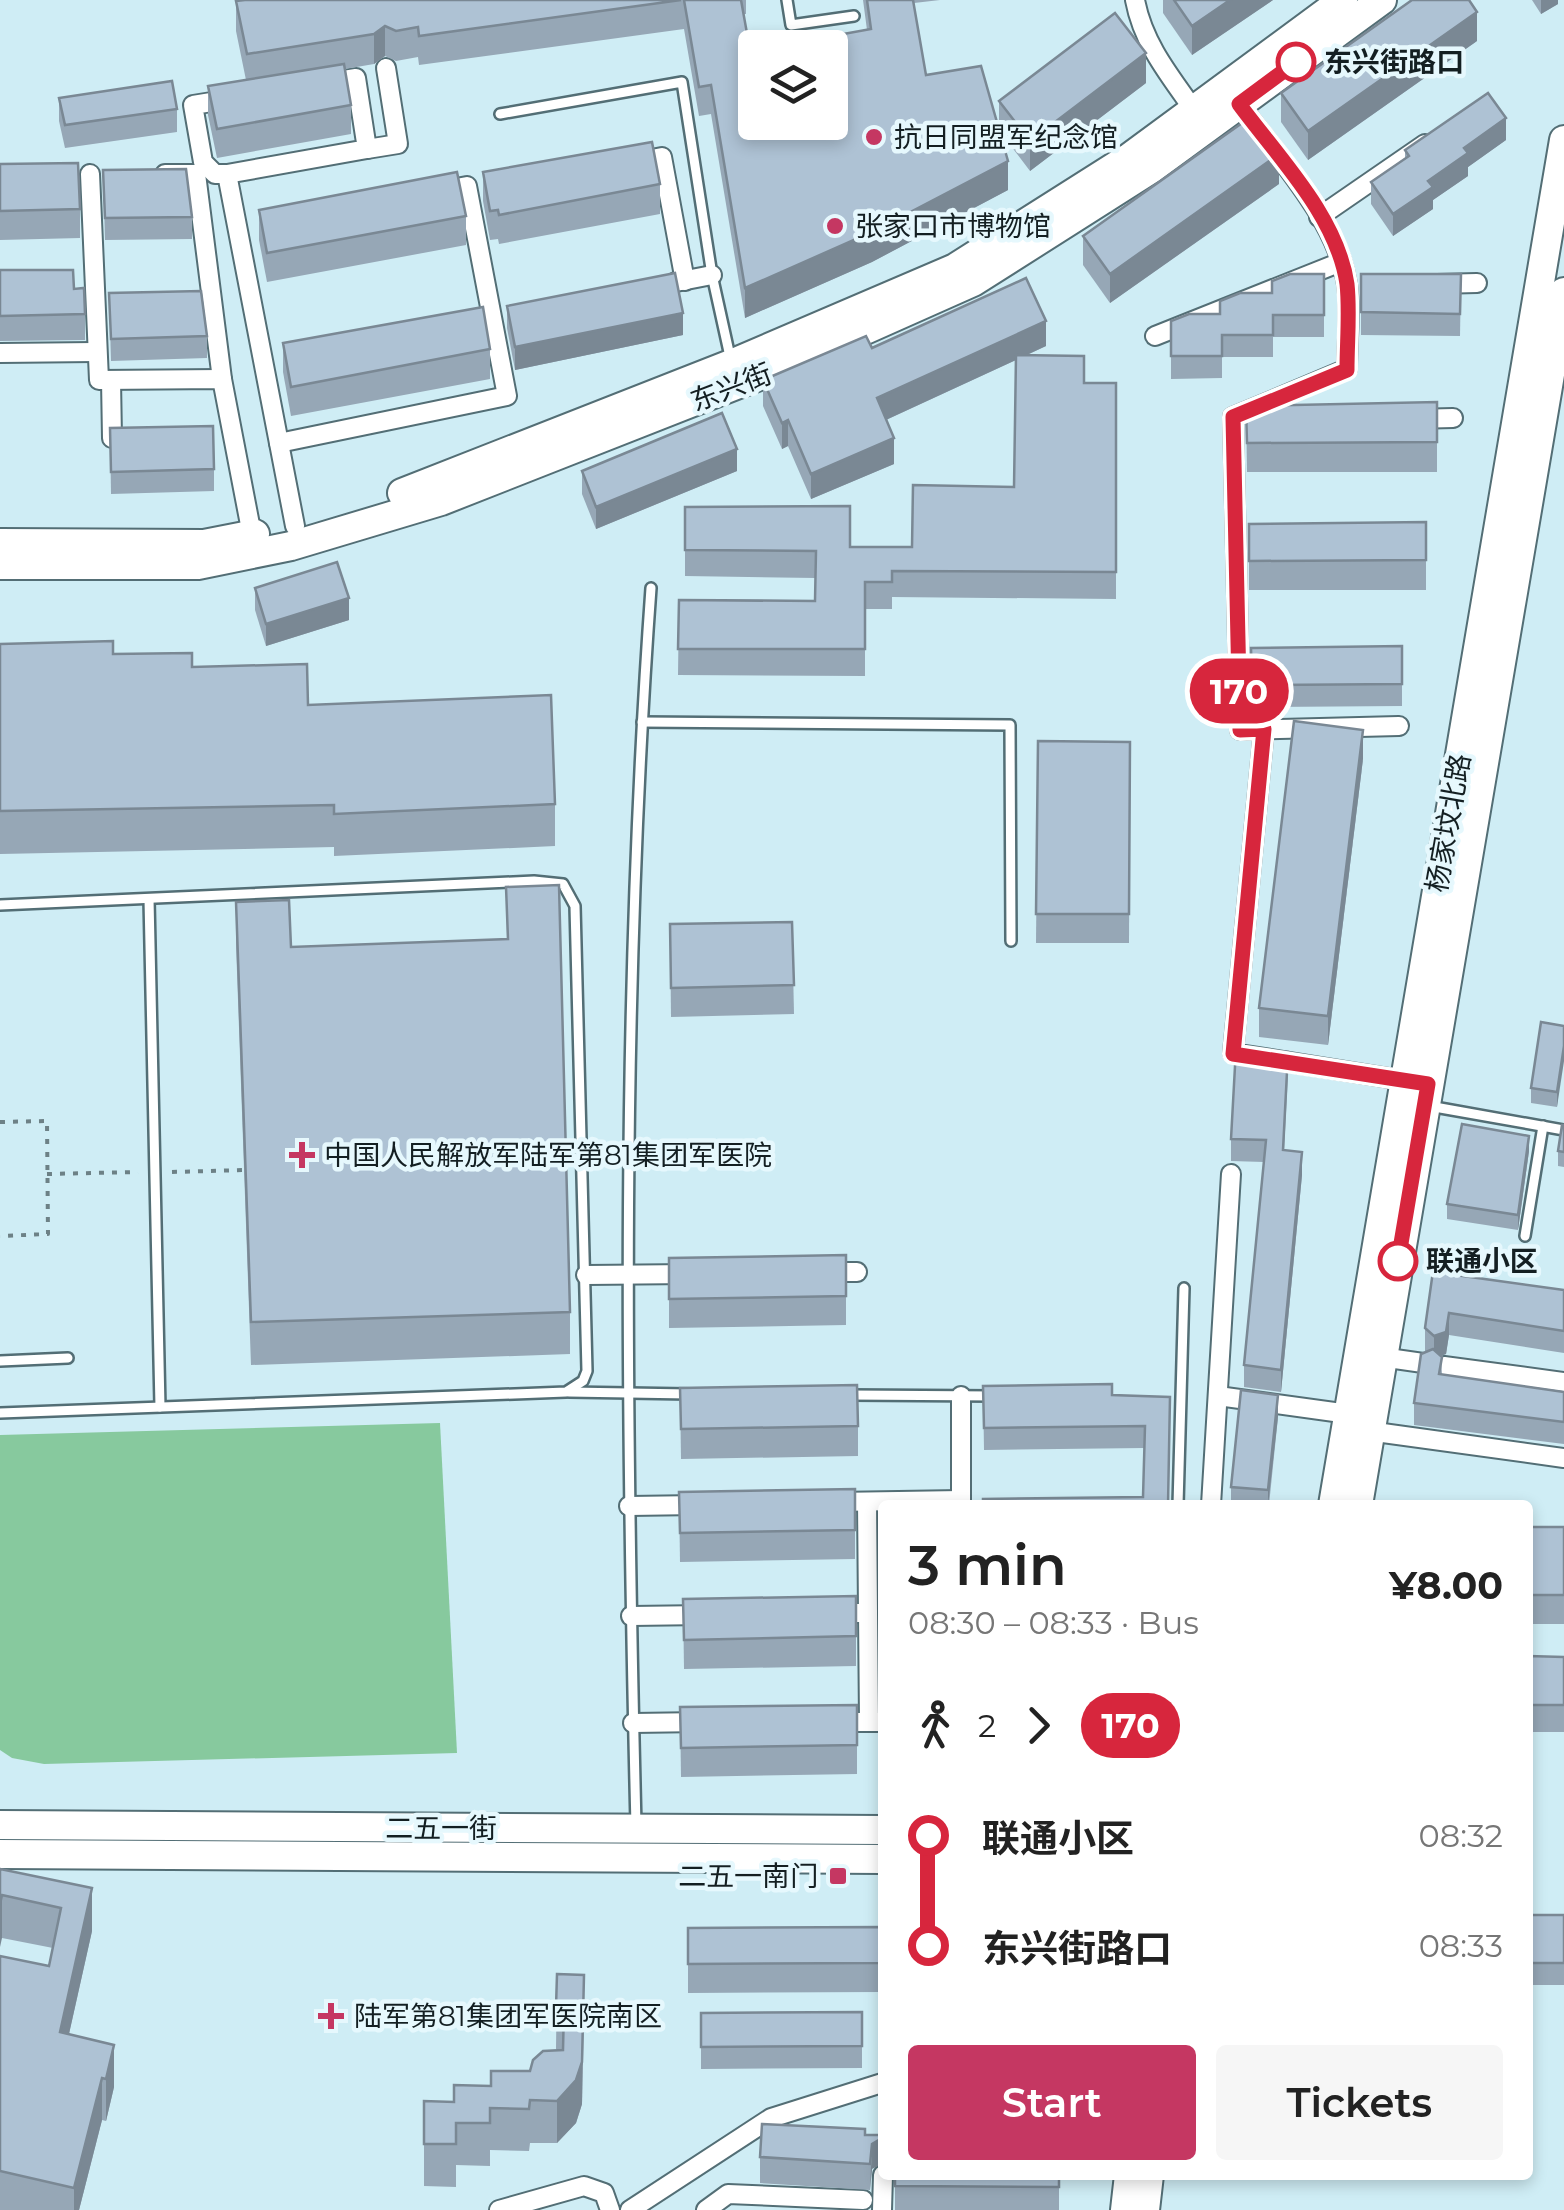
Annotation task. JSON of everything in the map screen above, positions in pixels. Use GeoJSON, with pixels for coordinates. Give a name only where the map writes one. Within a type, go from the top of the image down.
{"type":"FeatureCollection","features":[{"type":"Feature","properties":{"kind":"main road","name":"东兴街"},"geometry":{"type":"LineString","coordinates":[[0,565],[198,565],[292,546],[442,501],[782,367],[973,282],[1150,169],[1201,119],[1343,0]]}},
{"type":"Feature","properties":{"kind":"main road","name":"东兴街"},"geometry":{"type":"LineString","coordinates":[[0,543],[204,544],[295,526],[434,483],[732,364],[955,268],[1130,158],[1201,119],[1239,104],[1382,0]]}},
{"type":"Feature","properties":{"kind":"main road","name":"杨家坟北路"},"geometry":{"type":"LineString","coordinates":[[1335,1500],[1359,1423],[1564,140]]}},
{"type":"Feature","properties":{"kind":"main road","name":"杨家坟北路"},"geometry":{"type":"LineString","coordinates":[[1414,1093],[1564,292]]}},
{"type":"Feature","properties":{"kind":"main road","name":"杨家坟北路"},"geometry":{"type":"LineString","coordinates":[[1358,1500],[1359,1423]]}},
{"type":"Feature","properties":{"kind":"main road","name":"二五一街"},"geometry":{"type":"LineString","coordinates":[[0,1826],[636,1843],[878,1859]]}},
{"type":"Feature","properties":{"kind":"main road","name":"二五一街"},"geometry":{"type":"LineString","coordinates":[[0,1854],[636,1843],[878,1830]]}},
{"type":"Feature","properties":{"kind":"main road"},"geometry":{"type":"LineString","coordinates":[[1125,2210],[1128,2180]]}},
{"type":"Feature","properties":{"kind":"main road"},"geometry":{"type":"LineString","coordinates":[[1145,2210],[1148,2180]]}},
{"type":"Feature","properties":{"kind":"street"},"geometry":{"type":"LineString","coordinates":[[1135,0],[1152,51],[1201,119]]}},
{"type":"Feature","properties":{"kind":"street"},"geometry":{"type":"LineString","coordinates":[[248,96],[194,105],[203,162],[215,174],[398,144],[386,68]]}},
{"type":"Feature","properties":{"kind":"street"},"geometry":{"type":"LineString","coordinates":[[302,87],[356,78],[367,150]]}},
{"type":"Feature","properties":{"kind":"street"},"geometry":{"type":"LineString","coordinates":[[1239,104],[1320,217],[1356,284],[1347,370],[1233,417],[1236,540],[1247,658],[1240,730],[1399,726]]}},
{"type":"Feature","properties":{"kind":"street"},"geometry":{"type":"LineString","coordinates":[[1320,217],[1444,130]]}},
{"type":"Feature","properties":{"kind":"street"},"geometry":{"type":"LineString","coordinates":[[604,168],[662,157],[676,283],[712,275]]}},
{"type":"Feature","properties":{"kind":"street"},"geometry":{"type":"LineString","coordinates":[[90,174],[84,283],[94,304],[99,380],[222,379]]}},
{"type":"Feature","properties":{"kind":"street"},"geometry":{"type":"LineString","coordinates":[[143,174],[196,174],[222,379],[225,436],[252,535]]}},
{"type":"Feature","properties":{"kind":"street"},"geometry":{"type":"LineString","coordinates":[[227,174],[295,526]]}},
{"type":"Feature","properties":{"kind":"street"},"geometry":{"type":"LineString","coordinates":[[279,443],[508,396],[467,186],[429,194]]}},
{"type":"Feature","properties":{"kind":"street"},"geometry":{"type":"LineString","coordinates":[[238,230],[257,227]]}},
{"type":"Feature","properties":{"kind":"street"},"geometry":{"type":"LineString","coordinates":[[1156,336],[1341,262]]}},
{"type":"Feature","properties":{"kind":"street"},"geometry":{"type":"LineString","coordinates":[[1421,284],[1476,283]]}},
{"type":"Feature","properties":{"kind":"street"},"geometry":{"type":"LineString","coordinates":[[191,301],[211,300]]}},
{"type":"Feature","properties":{"kind":"street"},"geometry":{"type":"LineString","coordinates":[[94,304],[114,303]]}},
{"type":"Feature","properties":{"kind":"street"},"geometry":{"type":"LineString","coordinates":[[475,324],[494,320]]}},
{"type":"Feature","properties":{"kind":"street"},"geometry":{"type":"LineString","coordinates":[[0,353],[96,352]]}},
{"type":"Feature","properties":{"kind":"street"},"geometry":{"type":"LineString","coordinates":[[263,363],[282,359]]}},
{"type":"Feature","properties":{"kind":"street"},"geometry":{"type":"LineString","coordinates":[[111,380],[112,438],[146,438]]}},
{"type":"Feature","properties":{"kind":"street"},"geometry":{"type":"LineString","coordinates":[[1398,419],[1453,418]]}},
{"type":"Feature","properties":{"kind":"street"},"geometry":{"type":"LineString","coordinates":[[1233,423],[1270,422]]}},
{"type":"Feature","properties":{"kind":"street"},"geometry":{"type":"LineString","coordinates":[[1236,540],[1255,540]]}},
{"type":"Feature","properties":{"kind":"street"},"geometry":{"type":"LineString","coordinates":[[1264,729],[1233,1054],[1414,1093]]}},
{"type":"Feature","properties":{"kind":"street"},"geometry":{"type":"LineString","coordinates":[[1212,1500],[1231,1174]]}},
{"type":"Feature","properties":{"kind":"street"},"geometry":{"type":"LineString","coordinates":[[800,1272],[857,1272]]}},
{"type":"Feature","properties":{"kind":"street"},"geometry":{"type":"LineString","coordinates":[[586,1275],[704,1274]]}},
{"type":"Feature","properties":{"kind":"street"},"geometry":{"type":"LineString","coordinates":[[1370,1356],[1423,1364]]}},
{"type":"Feature","properties":{"kind":"street"},"geometry":{"type":"LineString","coordinates":[[1444,1366],[1564,1382]]}},
{"type":"Feature","properties":{"kind":"street"},"geometry":{"type":"LineString","coordinates":[[960,1396],[961,1500]]}},
{"type":"Feature","properties":{"kind":"street"},"geometry":{"type":"LineString","coordinates":[[1218,1396],[1564,1458]]}},
{"type":"Feature","properties":{"kind":"street"},"geometry":{"type":"LineString","coordinates":[[810,1722],[876,1722],[868,1613],[867,1502]]}},
{"type":"Feature","properties":{"kind":"street"},"geometry":{"type":"LineString","coordinates":[[808,1503],[878,1502]]}},
{"type":"Feature","properties":{"kind":"street"},"geometry":{"type":"LineString","coordinates":[[629,1506],[708,1504]]}},
{"type":"Feature","properties":{"kind":"street"},"geometry":{"type":"LineString","coordinates":[[809,1614],[868,1613]]}},
{"type":"Feature","properties":{"kind":"street"},"geometry":{"type":"LineString","coordinates":[[631,1616],[730,1615]]}},
{"type":"Feature","properties":{"kind":"street"},"geometry":{"type":"LineString","coordinates":[[633,1723],[732,1722]]}},
{"type":"Feature","properties":{"kind":"street"},"geometry":{"type":"LineString","coordinates":[[630,2210],[771,2118],[878,2084]]}},
{"type":"Feature","properties":{"kind":"street"},"geometry":{"type":"LineString","coordinates":[[882,2210],[883,2180]]}},
{"type":"Feature","properties":{"kind":"street"},"geometry":{"type":"LineString","coordinates":[[499,2210],[584,2186],[604,2193],[610,2210]]}},
{"type":"Feature","properties":{"kind":"street"},"geometry":{"type":"LineString","coordinates":[[706,2210],[728,2194],[862,2200]]}},
{"type":"Feature","properties":{"kind":"lane"},"geometry":{"type":"LineString","coordinates":[[787,0],[791,25],[854,16]]}},
{"type":"Feature","properties":{"kind":"lane"},"geometry":{"type":"LineString","coordinates":[[500,114],[682,82],[712,275],[732,364]]}},
{"type":"Feature","properties":{"kind":"lane"},"geometry":{"type":"LineString","coordinates":[[636,1843],[628,1274],[633,909],[651,588]]}},
{"type":"Feature","properties":{"kind":"lane"},"geometry":{"type":"LineString","coordinates":[[642,722],[1010,725],[1011,941]]}},
{"type":"Feature","properties":{"kind":"lane"},"geometry":{"type":"LineString","coordinates":[[0,906],[534,881],[563,884],[575,906],[587,1371],[583,1380],[566,1392]]}},
{"type":"Feature","properties":{"kind":"lane"},"geometry":{"type":"LineString","coordinates":[[149,900],[160,1408]]}},
{"type":"Feature","properties":{"kind":"lane"},"geometry":{"type":"LineString","coordinates":[[1414,1093],[1564,1130]]}},
{"type":"Feature","properties":{"kind":"lane"},"geometry":{"type":"LineString","coordinates":[[1525,1236],[1542,1126]]}},
{"type":"Feature","properties":{"kind":"lane"},"geometry":{"type":"LineString","coordinates":[[1178,1500],[1184,1288]]}},
{"type":"Feature","properties":{"kind":"lane"},"geometry":{"type":"LineString","coordinates":[[0,1361],[68,1358]]}},
{"type":"Feature","properties":{"kind":"lane"},"geometry":{"type":"LineString","coordinates":[[0,1414],[566,1392],[706,1394]]}},
{"type":"Feature","properties":{"kind":"lane"},"geometry":{"type":"LineString","coordinates":[[843,1395],[1014,1396]]}},
{"type":"Feature","properties":{"kind":"path"},"geometry":{"type":"LineString","coordinates":[[0,1122],[47,1121],[48,1234],[0,1236]]}},
{"type":"Feature","properties":{"kind":"path"},"geometry":{"type":"LineString","coordinates":[[47,1174],[244,1170]]}},
{"type":"Feature","properties":{"kind":"green space"},"geometry":{"type":"Polygon","coordinates":[[[440,1423],[457,1753],[44,1764],[12,1758],[0,1750],[0,1435],[440,1423]]]}},
{"type":"Feature","properties":{"kind":"building"},"geometry":{"type":"Polygon","coordinates":[[[681,0],[419,36],[418,27],[396,31],[385,26],[374,34],[247,54],[236,1],[681,0]]]}},
{"type":"Feature","properties":{"kind":"building","name":"张家口市博物馆"},"geometry":{"type":"Polygon","coordinates":[[[684,0],[741,0],[746,30],[738,30],[738,140],[848,140],[848,33],[871,29],[867,0],[913,0],[926,75],[981,66],[1008,161],[872,232],[745,288],[711,85],[699,87],[684,0]]]}},
{"type":"Feature","properties":{"kind":"building"},"geometry":{"type":"Polygon","coordinates":[[[1174,0],[1230,0],[1192,26],[1174,0]]]}},
{"type":"Feature","properties":{"kind":"building"},"geometry":{"type":"Polygon","coordinates":[[[1412,0],[1469,0],[1477,12],[1308,131],[1281,93],[1412,0]]]}},
{"type":"Feature","properties":{"kind":"building"},"geometry":{"type":"Polygon","coordinates":[[[1115,13],[1146,53],[1030,141],[999,101],[1115,13]]]}},
{"type":"Feature","properties":{"kind":"building"},"geometry":{"type":"Polygon","coordinates":[[[344,64],[351,105],[217,129],[208,86],[344,64]]]}},
{"type":"Feature","properties":{"kind":"building"},"geometry":{"type":"Polygon","coordinates":[[[172,81],[177,109],[65,125],[59,98],[172,81]]]}},
{"type":"Feature","properties":{"kind":"building"},"geometry":{"type":"Polygon","coordinates":[[[1488,93],[1506,118],[1464,148],[1468,153],[1428,181],[1433,187],[1393,214],[1371,182],[1409,156],[1405,150],[1488,93]]]}},
{"type":"Feature","properties":{"kind":"building"},"geometry":{"type":"Polygon","coordinates":[[[1252,116],[1279,154],[1110,274],[1083,236],[1252,116]]]}},
{"type":"Feature","properties":{"kind":"building"},"geometry":{"type":"Polygon","coordinates":[[[652,142],[660,184],[499,215],[498,210],[490,211],[483,172],[652,142]]]}},
{"type":"Feature","properties":{"kind":"building"},"geometry":{"type":"Polygon","coordinates":[[[78,163],[80,209],[0,211],[0,164],[78,163]]]}},
{"type":"Feature","properties":{"kind":"building"},"geometry":{"type":"Polygon","coordinates":[[[186,169],[192,217],[105,218],[103,170],[186,169]]]}},
{"type":"Feature","properties":{"kind":"building"},"geometry":{"type":"Polygon","coordinates":[[[457,172],[466,216],[267,253],[259,210],[457,172]]]}},
{"type":"Feature","properties":{"kind":"building"},"geometry":{"type":"Polygon","coordinates":[[[0,270],[73,270],[74,289],[84,288],[85,314],[0,316],[0,270]]]}},
{"type":"Feature","properties":{"kind":"building"},"geometry":{"type":"Polygon","coordinates":[[[675,273],[683,313],[515,347],[507,306],[675,273]]]}},
{"type":"Feature","properties":{"kind":"building"},"geometry":{"type":"Polygon","coordinates":[[[1290,274],[1324,274],[1324,315],[1273,315],[1273,335],[1222,335],[1222,356],[1171,356],[1171,321],[1189,314],[1220,314],[1220,301],[1240,293],[1272,293],[1272,281],[1290,274]]]}},
{"type":"Feature","properties":{"kind":"building"},"geometry":{"type":"Polygon","coordinates":[[[1361,274],[1461,274],[1460,314],[1361,312],[1361,274]]]}},
{"type":"Feature","properties":{"kind":"building"},"geometry":{"type":"Polygon","coordinates":[[[1026,278],[1046,321],[877,398],[894,438],[811,474],[788,420],[782,423],[763,380],[866,336],[872,348],[1026,278]]]}},
{"type":"Feature","properties":{"kind":"building"},"geometry":{"type":"Polygon","coordinates":[[[201,291],[207,336],[111,339],[109,293],[201,291]]]}},
{"type":"Feature","properties":{"kind":"building"},"geometry":{"type":"Polygon","coordinates":[[[483,307],[490,349],[291,387],[283,343],[483,307]]]}},
{"type":"Feature","properties":{"kind":"building"},"geometry":{"type":"Polygon","coordinates":[[[1016,355],[1084,356],[1084,383],[1116,383],[1116,572],[892,571],[892,582],[865,582],[865,649],[678,649],[679,600],[815,601],[816,551],[685,550],[685,507],[850,506],[850,547],[912,547],[913,485],[1014,487],[1016,355]]]}},
{"type":"Feature","properties":{"kind":"building"},"geometry":{"type":"Polygon","coordinates":[[[1437,402],[1437,442],[1247,443],[1246,406],[1437,402]]]}},
{"type":"Feature","properties":{"kind":"building"},"geometry":{"type":"Polygon","coordinates":[[[722,413],[737,449],[596,507],[582,471],[722,413]]]}},
{"type":"Feature","properties":{"kind":"building"},"geometry":{"type":"Polygon","coordinates":[[[213,426],[214,469],[111,472],[110,428],[213,426]]]}},
{"type":"Feature","properties":{"kind":"building"},"geometry":{"type":"Polygon","coordinates":[[[1426,522],[1426,560],[1249,561],[1249,524],[1426,522]]]}},
{"type":"Feature","properties":{"kind":"building"},"geometry":{"type":"Polygon","coordinates":[[[337,562],[349,598],[266,624],[255,588],[337,562]]]}},
{"type":"Feature","properties":{"kind":"building"},"geometry":{"type":"Polygon","coordinates":[[[113,641],[113,654],[192,653],[192,667],[307,664],[308,705],[551,695],[555,804],[334,814],[334,805],[0,811],[0,644],[113,641]]]}},
{"type":"Feature","properties":{"kind":"building"},"geometry":{"type":"Polygon","coordinates":[[[1402,646],[1402,684],[1252,685],[1251,648],[1402,646]]]}},
{"type":"Feature","properties":{"kind":"building"},"geometry":{"type":"Polygon","coordinates":[[[1294,721],[1363,730],[1328,1016],[1259,1008],[1294,721]]]}},
{"type":"Feature","properties":{"kind":"building"},"geometry":{"type":"Polygon","coordinates":[[[1038,741],[1130,742],[1129,914],[1036,914],[1038,741]]]}},
{"type":"Feature","properties":{"kind":"building"},"geometry":{"type":"Polygon","coordinates":[[[559,885],[570,1312],[251,1322],[236,902],[289,900],[291,947],[508,939],[506,887],[559,885]]]}},
{"type":"Feature","properties":{"kind":"building"},"geometry":{"type":"Polygon","coordinates":[[[792,922],[794,985],[671,988],[670,924],[792,922]]]}},
{"type":"Feature","properties":{"kind":"building"},"geometry":{"type":"Polygon","coordinates":[[[1541,1022],[1564,1026],[1557,1092],[1531,1088],[1541,1022]]]}},
{"type":"Feature","properties":{"kind":"building"},"geometry":{"type":"Polygon","coordinates":[[[1236,1048],[1288,1052],[1283,1150],[1302,1152],[1281,1370],[1244,1365],[1266,1140],[1231,1139],[1236,1048]]]}},
{"type":"Feature","properties":{"kind":"building"},"geometry":{"type":"Polygon","coordinates":[[[1462,1124],[1529,1136],[1518,1215],[1447,1204],[1462,1124]]]}},
{"type":"Feature","properties":{"kind":"building"},"geometry":{"type":"Polygon","coordinates":[[[1564,1125],[1564,1152],[1558,1151],[1564,1125]]]}},
{"type":"Feature","properties":{"kind":"building"},"geometry":{"type":"Polygon","coordinates":[[[846,1255],[846,1296],[669,1299],[669,1258],[846,1255]]]}},
{"type":"Feature","properties":{"kind":"building"},"geometry":{"type":"Polygon","coordinates":[[[1434,1264],[1446,1265],[1456,1275],[1564,1290],[1564,1331],[1449,1313],[1446,1332],[1434,1336],[1425,1328],[1434,1264]]]}},
{"type":"Feature","properties":{"kind":"building"},"geometry":{"type":"Polygon","coordinates":[[[1433,1349],[1442,1357],[1439,1374],[1564,1392],[1564,1422],[1414,1403],[1421,1354],[1433,1349]]]}},
{"type":"Feature","properties":{"kind":"building"},"geometry":{"type":"Polygon","coordinates":[[[1112,1384],[1112,1395],[1170,1397],[1168,1500],[983,1500],[1143,1497],[1145,1426],[984,1428],[983,1386],[1112,1384]]]}},
{"type":"Feature","properties":{"kind":"building"},"geometry":{"type":"Polygon","coordinates":[[[857,1385],[858,1426],[681,1429],[680,1388],[857,1385]]]}},
{"type":"Feature","properties":{"kind":"building"},"geometry":{"type":"Polygon","coordinates":[[[1241,1390],[1278,1395],[1268,1490],[1231,1487],[1241,1390]]]}},
{"type":"Feature","properties":{"kind":"building"},"geometry":{"type":"Polygon","coordinates":[[[855,1489],[855,1530],[680,1533],[679,1492],[855,1489]]]}},
{"type":"Feature","properties":{"kind":"building"},"geometry":{"type":"Polygon","coordinates":[[[1533,1527],[1564,1527],[1564,1595],[1533,1595],[1533,1527]]]}},
{"type":"Feature","properties":{"kind":"building"},"geometry":{"type":"Polygon","coordinates":[[[856,1596],[856,1636],[684,1640],[683,1599],[856,1596]]]}},
{"type":"Feature","properties":{"kind":"building"},"geometry":{"type":"Polygon","coordinates":[[[1533,1656],[1564,1657],[1564,1705],[1533,1705],[1533,1656]]]}},
{"type":"Feature","properties":{"kind":"building"},"geometry":{"type":"Polygon","coordinates":[[[857,1705],[857,1745],[681,1748],[680,1707],[857,1705]]]}},
{"type":"Feature","properties":{"kind":"building"},"geometry":{"type":"Polygon","coordinates":[[[0,1869],[92,1888],[60,2032],[114,2045],[74,2188],[0,2171],[0,1956],[49,1966],[61,1908],[2,1895],[0,1904],[0,1869]]]}},
{"type":"Feature","properties":{"kind":"building"},"geometry":{"type":"Polygon","coordinates":[[[1533,1915],[1564,1915],[1564,1963],[1533,1963],[1533,1915]]]}},
{"type":"Feature","properties":{"kind":"building"},"geometry":{"type":"Polygon","coordinates":[[[878,1927],[878,1963],[688,1964],[688,1928],[878,1927]]]}},
{"type":"Feature","properties":{"kind":"building"},"geometry":{"type":"Polygon","coordinates":[[[557,1974],[584,1975],[582,2062],[576,2080],[557,2101],[530,2100],[529,2109],[490,2108],[490,2123],[456,2123],[456,2144],[424,2144],[424,2101],[454,2102],[454,2085],[491,2086],[491,2071],[530,2071],[533,2060],[543,2051],[563,2050],[564,2007],[556,2007],[557,1974]]]}},
{"type":"Feature","properties":{"kind":"building"},"geometry":{"type":"Polygon","coordinates":[[[862,2012],[862,2046],[701,2047],[701,2013],[862,2012]]]}},
{"type":"Feature","properties":{"kind":"building"},"geometry":{"type":"Polygon","coordinates":[[[762,2124],[865,2129],[865,2135],[878,2135],[872,2144],[870,2164],[760,2157],[762,2124]]]}},
{"type":"Feature","properties":{"kind":"building"},"geometry":{"type":"Polygon","coordinates":[[[895,2180],[1059,2180],[1059,2187],[895,2186],[895,2180]]]}},
{"type":"Feature","properties":{"kind":"bus line","name":"170"},"geometry":{"type":"LineString","coordinates":[[1296,62],[1239,104],[1310,200],[1337,249],[1347,284],[1347,370],[1233,417],[1240,730],[1264,729],[1233,1054],[1428,1084],[1398,1261]]}},
{"type":"Feature","properties":{"kind":"place","name":"东兴街路口"},"geometry":{"type":"Point","coordinates":[1296,62]}},
{"type":"Feature","properties":{"kind":"place","name":"抗日同盟军纪念馆"},"geometry":{"type":"Point","coordinates":[874,137]}},
{"type":"Feature","properties":{"kind":"place","name":"张家口市博物馆"},"geometry":{"type":"Point","coordinates":[835,226]}},
{"type":"Feature","properties":{"kind":"place","name":"中国人民解放军陆军第81集团军医院"},"geometry":{"type":"Point","coordinates":[302,1155]}},
{"type":"Feature","properties":{"kind":"place","name":"联通小区"},"geometry":{"type":"Point","coordinates":[1398,1261]}},
{"type":"Feature","properties":{"kind":"place","name":"二五一南门"},"geometry":{"type":"Point","coordinates":[838,1876]}},
{"type":"Feature","properties":{"kind":"place","name":"陆军第81集团军医院南区"},"geometry":{"type":"Point","coordinates":[331,2016]}}]}
